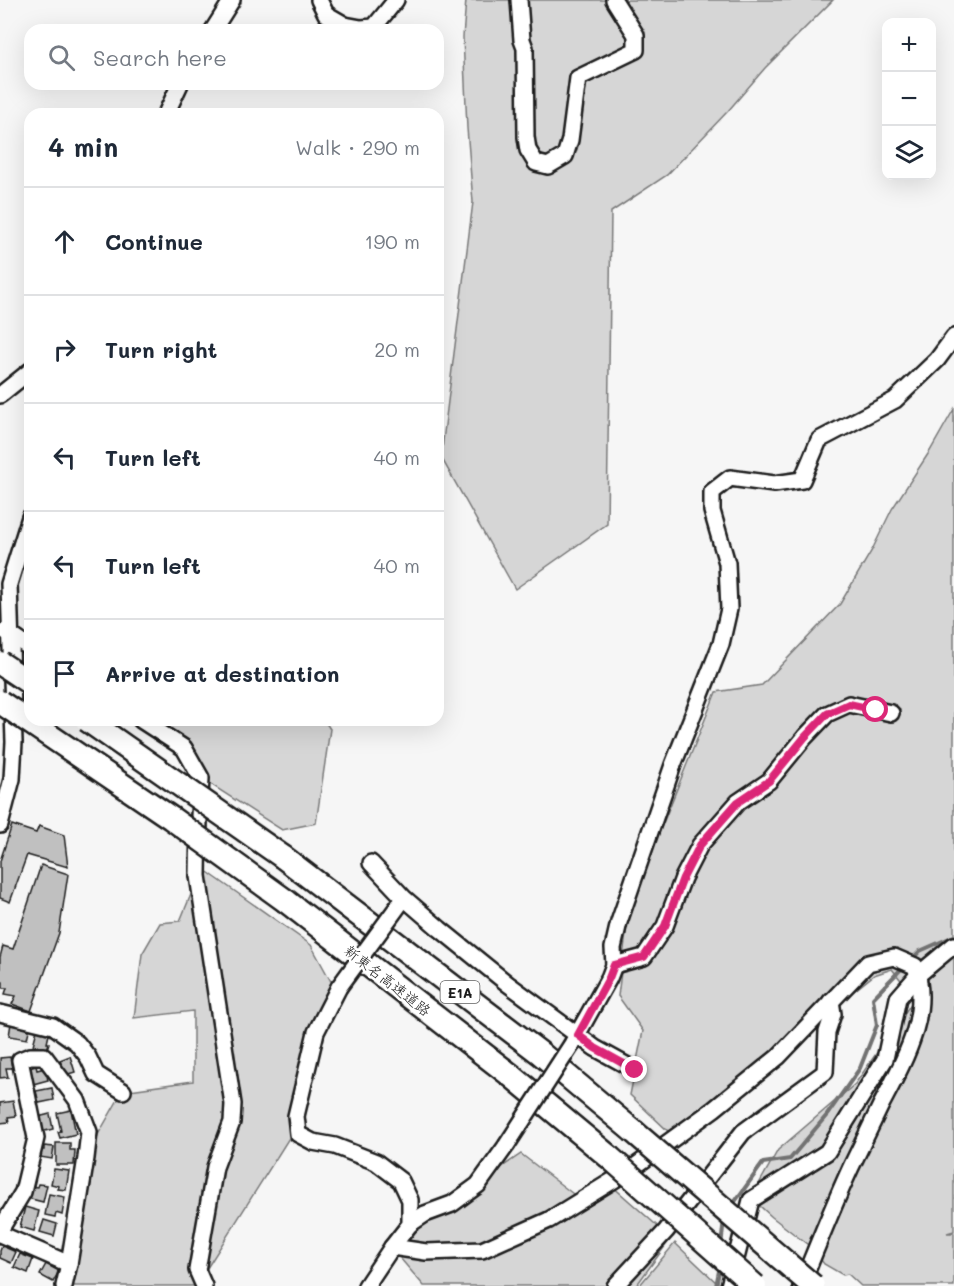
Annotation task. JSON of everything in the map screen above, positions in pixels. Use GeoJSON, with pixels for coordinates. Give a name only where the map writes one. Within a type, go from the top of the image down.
{"type":"FeatureCollection","features":[{"type":"Feature","properties":{"kind":"highway"},"geometry":{"type":"LineString","coordinates":[[0,663],[24,679]]}},
{"type":"Feature","properties":{"kind":"highway","name":"新東名高速道路"},"geometry":{"type":"LineString","coordinates":[[0,702],[24,718]]}},
{"type":"Feature","properties":{"kind":"highway","name":"新東名高速道路"},"geometry":{"type":"LineString","coordinates":[[35,726],[171,818],[286,901],[504,1070],[608,1156],[755,1286]]}},
{"type":"Feature","properties":{"kind":"highway","name":"E1A"},"geometry":{"type":"LineString","coordinates":[[96,726],[283,857],[540,1053],[813,1286]]}},
{"type":"Feature","properties":{"kind":"street"},"geometry":{"type":"LineString","coordinates":[[217,24],[232,0]]}},
{"type":"Feature","properties":{"kind":"street"},"geometry":{"type":"LineString","coordinates":[[319,0],[326,14],[343,24]]}},
{"type":"Feature","properties":{"kind":"street"},"geometry":{"type":"LineString","coordinates":[[376,24],[396,0]]}},
{"type":"Feature","properties":{"kind":"street"},"geometry":{"type":"LineString","coordinates":[[519,0],[522,40],[525,48],[528,150],[536,163],[548,166],[566,156],[578,78],[636,50],[636,35],[614,0]]}},
{"type":"Feature","properties":{"kind":"street"},"geometry":{"type":"LineString","coordinates":[[169,108],[177,90]]}},
{"type":"Feature","properties":{"kind":"street"},"geometry":{"type":"LineString","coordinates":[[366,1286],[410,1224],[425,1214],[452,1204],[477,1185],[506,1146],[575,1040],[609,978],[614,965],[613,948],[619,922],[673,765],[721,644],[729,609],[727,563],[712,511],[712,492],[730,478],[774,484],[802,480],[819,440],[895,400],[937,360],[954,337]]}},
{"type":"Feature","properties":{"kind":"street"},"geometry":{"type":"LineString","coordinates":[[0,395],[24,376]]}},
{"type":"Feature","properties":{"kind":"street"},"geometry":{"type":"LineString","coordinates":[[0,825],[12,778],[14,742],[5,632],[9,585],[24,536]]}},
{"type":"Feature","properties":{"kind":"street"},"geometry":{"type":"LineString","coordinates":[[5,632],[24,644]]}},
{"type":"Feature","properties":{"kind":"street"},"geometry":{"type":"LineString","coordinates":[[614,965],[644,957],[665,926],[683,878],[700,845],[738,802],[769,781],[827,714],[849,704],[891,713]]}},
{"type":"Feature","properties":{"kind":"street"},"geometry":{"type":"LineString","coordinates":[[150,726],[184,748],[201,777],[198,876],[233,1104],[232,1122],[215,1167],[197,1270],[204,1286]]}},
{"type":"Feature","properties":{"kind":"street"},"geometry":{"type":"LineString","coordinates":[[0,733],[14,742]]}},
{"type":"Feature","properties":{"kind":"street"},"geometry":{"type":"LineString","coordinates":[[370,863],[401,901],[440,929],[575,1040],[635,1070]]}},
{"type":"Feature","properties":{"kind":"street"},"geometry":{"type":"LineString","coordinates":[[401,901],[339,987],[316,1032],[296,1116],[298,1134],[314,1142],[335,1146],[376,1162],[401,1181],[410,1200],[410,1224]]}},
{"type":"Feature","properties":{"kind":"street"},"geometry":{"type":"LineString","coordinates":[[729,1286],[751,1200],[827,1152],[885,1059],[898,998],[916,971],[954,945]]}},
{"type":"Feature","properties":{"kind":"street"},"geometry":{"type":"LineString","coordinates":[[392,1247],[426,1252],[482,1250],[549,1220],[630,1170],[714,1109],[778,1057],[868,963],[894,957],[916,971],[920,990],[918,1016],[908,1054],[864,1138],[834,1203],[801,1286]]}},
{"type":"Feature","properties":{"kind":"street"},"geometry":{"type":"LineString","coordinates":[[615,1286],[666,1231],[743,1132],[825,1072],[827,1032],[833,1014],[831,1001]]}},
{"type":"Feature","properties":{"kind":"street"},"geometry":{"type":"LineString","coordinates":[[1,1016],[53,1026],[77,1043],[88,1057],[96,1074],[123,1091]]}},
{"type":"Feature","properties":{"kind":"street"},"geometry":{"type":"LineString","coordinates":[[63,1286],[69,1264],[88,1132],[77,1100],[44,1056],[30,1056],[20,1060],[36,1138],[23,1192],[0,1232],[69,1264]]}},
{"type":"Feature","properties":{"kind":"shaded area"},"geometry":{"type":"Polygon","coordinates":[[[466,0],[833,0],[765,68],[667,175],[611,212],[607,524],[515,589],[444,462],[444,433],[473,202],[463,37],[466,0]]]}},
{"type":"Feature","properties":{"kind":"shaded area"},"geometry":{"type":"Polygon","coordinates":[[[954,409],[954,1231],[947,1233],[954,1233],[954,1286],[861,1286],[848,1274],[843,1275],[824,1264],[812,1248],[751,1198],[778,1150],[855,1084],[915,998],[892,969],[874,975],[675,1134],[668,1131],[630,1095],[643,1031],[618,996],[628,918],[649,858],[716,692],[762,685],[840,604],[872,550],[892,509],[954,409]]]}},
{"type":"Feature","properties":{"kind":"shaded area"},"geometry":{"type":"Polygon","coordinates":[[[169,726],[328,726],[330,729],[316,823],[282,830],[201,778],[169,726]]]}},
{"type":"Feature","properties":{"kind":"shaded area"},"geometry":{"type":"Polygon","coordinates":[[[202,868],[311,945],[334,987],[294,1130],[207,1268],[200,1286],[63,1286],[95,1140],[123,1091],[193,1081],[193,1011],[134,1018],[142,954],[160,923],[180,921],[202,868]]]}},
{"type":"Feature","properties":{"kind":"shaded area"},"geometry":{"type":"Polygon","coordinates":[[[521,1154],[581,1200],[612,1186],[671,1238],[636,1286],[424,1286],[394,1251],[416,1226],[521,1154]]]}},
{"type":"Feature","properties":{"kind":"shaded area"},"geometry":{"type":"Polygon","coordinates":[[[675,1243],[720,1286],[639,1286],[675,1243]]]}},
{"type":"Feature","properties":{"kind":"building"},"geometry":{"type":"Polygon","coordinates":[[[12,825],[36,833],[39,826],[64,835],[68,867],[27,855],[10,902],[0,898],[0,861],[12,825]]]}},
{"type":"Feature","properties":{"kind":"building"},"geometry":{"type":"Polygon","coordinates":[[[41,865],[68,874],[59,933],[31,1011],[12,1004],[16,996],[5,994],[7,988],[3,988],[3,982],[0,981],[0,957],[3,946],[13,949],[41,865]]]}},
{"type":"Feature","properties":{"kind":"building"},"geometry":{"type":"Polygon","coordinates":[[[11,1023],[30,1026],[27,1039],[9,1036],[11,1023]]]}},
{"type":"Feature","properties":{"kind":"building"},"geometry":{"type":"Polygon","coordinates":[[[38,1026],[50,1030],[47,1049],[33,1045],[38,1026]]]}},
{"type":"Feature","properties":{"kind":"building"},"geometry":{"type":"Polygon","coordinates":[[[70,1056],[75,1072],[65,1075],[60,1060],[70,1056]]]}},
{"type":"Feature","properties":{"kind":"building"},"geometry":{"type":"Polygon","coordinates":[[[10,1057],[12,1068],[6,1068],[8,1077],[0,1078],[0,1058],[10,1057]]]}},
{"type":"Feature","properties":{"kind":"building"},"geometry":{"type":"Polygon","coordinates":[[[36,1066],[37,1070],[45,1068],[48,1080],[33,1084],[29,1068],[36,1066]]]}},
{"type":"Feature","properties":{"kind":"building"},"geometry":{"type":"Polygon","coordinates":[[[52,1088],[54,1100],[39,1103],[36,1091],[52,1088]]]}},
{"type":"Feature","properties":{"kind":"building"},"geometry":{"type":"Polygon","coordinates":[[[13,1101],[16,1116],[8,1117],[9,1122],[0,1123],[0,1103],[13,1101]]]}},
{"type":"Feature","properties":{"kind":"building"},"geometry":{"type":"Polygon","coordinates":[[[71,1110],[76,1134],[60,1138],[58,1132],[61,1131],[57,1113],[71,1110]]]}},
{"type":"Feature","properties":{"kind":"building"},"geometry":{"type":"Polygon","coordinates":[[[50,1114],[53,1129],[41,1132],[38,1117],[50,1114]]]}},
{"type":"Feature","properties":{"kind":"building"},"geometry":{"type":"Polygon","coordinates":[[[56,1143],[70,1143],[70,1150],[75,1150],[74,1165],[56,1165],[56,1143]]]}},
{"type":"Feature","properties":{"kind":"building"},"geometry":{"type":"Polygon","coordinates":[[[44,1146],[54,1147],[52,1159],[40,1157],[44,1146]]]}},
{"type":"Feature","properties":{"kind":"building"},"geometry":{"type":"Polygon","coordinates":[[[54,1169],[69,1171],[66,1190],[58,1189],[59,1186],[51,1184],[54,1169]]]}},
{"type":"Feature","properties":{"kind":"building"},"geometry":{"type":"Polygon","coordinates":[[[38,1184],[47,1185],[43,1202],[27,1198],[30,1186],[37,1187],[38,1184]]]}},
{"type":"Feature","properties":{"kind":"building"},"geometry":{"type":"Polygon","coordinates":[[[49,1194],[65,1197],[62,1215],[56,1213],[55,1217],[45,1215],[49,1194]]]}},
{"type":"Feature","properties":{"kind":"building"},"geometry":{"type":"Polygon","coordinates":[[[25,1207],[39,1211],[34,1231],[20,1227],[25,1207]]]}},
{"type":"Feature","properties":{"kind":"building"},"geometry":{"type":"Polygon","coordinates":[[[44,1220],[57,1224],[54,1236],[40,1232],[44,1220]]]}},
{"type":"Feature","properties":{"kind":"building"},"geometry":{"type":"Polygon","coordinates":[[[2,1246],[16,1252],[11,1263],[0,1258],[2,1246]]]}},
{"type":"Feature","properties":{"kind":"building"},"geometry":{"type":"Polygon","coordinates":[[[20,1254],[33,1259],[28,1273],[14,1267],[20,1254]]]}},
{"type":"Feature","properties":{"kind":"building"},"geometry":{"type":"Polygon","coordinates":[[[46,1264],[59,1271],[53,1282],[40,1275],[46,1264]]]}},
{"type":"Feature","properties":{"kind":"waterway"},"geometry":{"type":"LineString","coordinates":[[911,960],[920,951],[954,936]]}},
{"type":"Feature","properties":{"kind":"waterway"},"geometry":{"type":"LineString","coordinates":[[731,1207],[763,1163],[790,1159],[827,1115],[860,1068],[877,1025],[873,998],[905,965]]}},
{"type":"Feature","properties":{"kind":"waterway"},"geometry":{"type":"LineString","coordinates":[[721,1247],[724,1218]]}},
{"type":"Feature","properties":{"kind":"waterway"},"geometry":{"type":"LineString","coordinates":[[716,1286],[720,1266]]}},
{"type":"Feature","properties":{"kind":"route"},"geometry":{"type":"LineString","coordinates":[[635,1070],[595,1048],[578,1035],[614,965],[644,957],[665,926],[683,878],[700,845],[738,802],[769,781],[827,714],[849,704],[876,710]]}}]}
